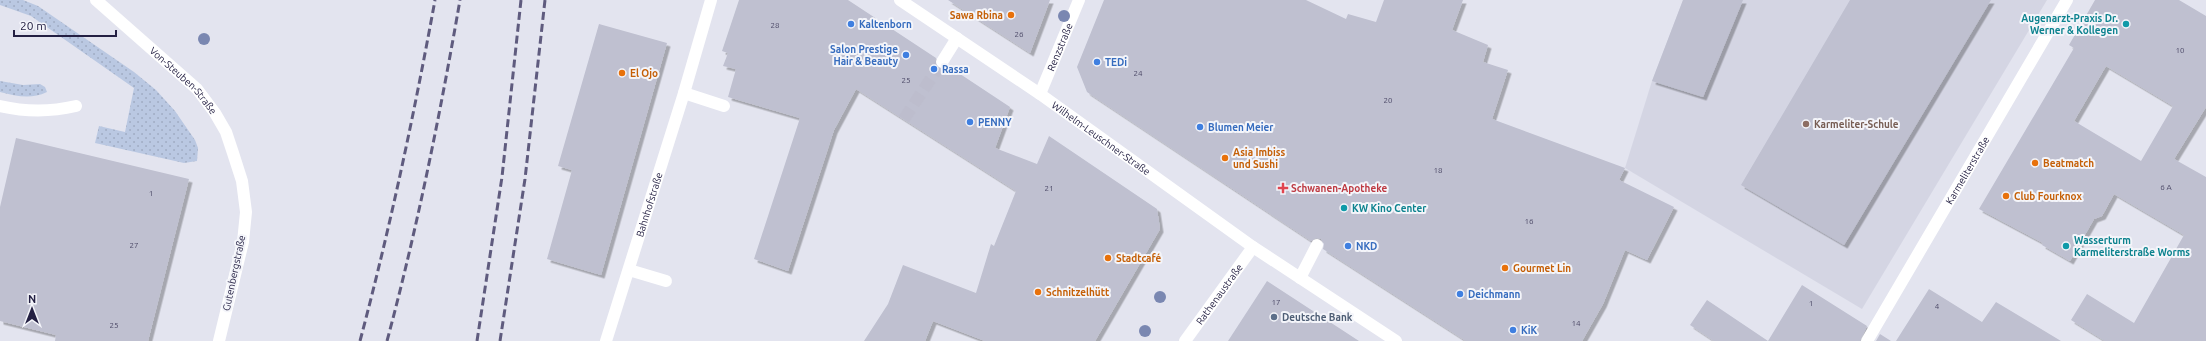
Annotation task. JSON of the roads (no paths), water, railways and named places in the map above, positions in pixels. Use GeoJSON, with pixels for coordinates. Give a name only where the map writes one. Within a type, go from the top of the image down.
{"type":"FeatureCollection","features":[{"type":"Feature","properties":{"kind":"street","name":"Von-Steuben-Straße"},"geometry":{"type":"LineString","coordinates":[[96,0],[197,89],[215,112],[226,132],[242,181]]}},
{"type":"Feature","properties":{"kind":"street","name":"Bahnhofstraße"},"geometry":{"type":"LineString","coordinates":[[606,341],[692,69],[711,0]]}},
{"type":"Feature","properties":{"kind":"street","name":"Wilhelm-Leuschner-Straße"},"geometry":{"type":"LineString","coordinates":[[900,0],[1040,94],[1253,247],[1396,341]]}},
{"type":"Feature","properties":{"kind":"street","name":"Renzstraße"},"geometry":{"type":"LineString","coordinates":[[1040,94],[1079,0]]}},
{"type":"Feature","properties":{"kind":"street","name":"Karmeliterstraße"},"geometry":{"type":"LineString","coordinates":[[1867,341],[2067,0]]}},
{"type":"Feature","properties":{"kind":"street"},"geometry":{"type":"LineString","coordinates":[[942,62],[957,38]]}},
{"type":"Feature","properties":{"kind":"street"},"geometry":{"type":"LineString","coordinates":[[684,93],[724,106]]}},
{"type":"Feature","properties":{"kind":"street"},"geometry":{"type":"LineString","coordinates":[[0,106],[17,110],[37,111],[57,110],[76,106]]}},
{"type":"Feature","properties":{"kind":"street","name":"Gutenbergstraße"},"geometry":{"type":"LineString","coordinates":[[219,341],[243,242],[246,212],[242,181]]}},
{"type":"Feature","properties":{"kind":"street"},"geometry":{"type":"LineString","coordinates":[[1300,278],[1317,245]]}},
{"type":"Feature","properties":{"kind":"street","name":"Rathenaustraße"},"geometry":{"type":"LineString","coordinates":[[1185,341],[1253,247]]}},
{"type":"Feature","properties":{"kind":"street"},"geometry":{"type":"LineString","coordinates":[[629,270],[666,281]]}},
{"type":"Feature","properties":{"kind":"tunnel"},"geometry":{"type":"LineString","coordinates":[[904,119],[942,62]]}},
{"type":"Feature","properties":{"kind":"railway"},"geometry":{"type":"LineString","coordinates":[[360,341],[401,171],[435,0]]}},
{"type":"Feature","properties":{"kind":"railway"},"geometry":{"type":"LineString","coordinates":[[387,341],[427,172],[460,0]]}},
{"type":"Feature","properties":{"kind":"railway"},"geometry":{"type":"LineString","coordinates":[[477,341],[502,177],[521,0]]}},
{"type":"Feature","properties":{"kind":"railway"},"geometry":{"type":"LineString","coordinates":[[500,341],[525,179],[545,0]]}},
{"type":"Feature","properties":{"kind":"place","name":"Sawa Rbina"},"geometry":{"type":"Point","coordinates":[1011,15]}},
{"type":"Feature","properties":{"kind":"place","name":"Kaltenborn"},"geometry":{"type":"Point","coordinates":[851,24]}},
{"type":"Feature","properties":{"kind":"place","name":"Augenarzt-Praxis Dr. Werner & Kollegen"},"geometry":{"type":"Point","coordinates":[2126,24]}},
{"type":"Feature","properties":{"kind":"place","name":"Salon Prestige Hair & Beauty"},"geometry":{"type":"Point","coordinates":[906,55]}},
{"type":"Feature","properties":{"kind":"place","name":"TEDi"},"geometry":{"type":"Point","coordinates":[1097,62]}},
{"type":"Feature","properties":{"kind":"place","name":"Rassa"},"geometry":{"type":"Point","coordinates":[934,69]}},
{"type":"Feature","properties":{"kind":"place","name":"El Ojo"},"geometry":{"type":"Point","coordinates":[622,73]}},
{"type":"Feature","properties":{"kind":"place","name":"PENNY"},"geometry":{"type":"Point","coordinates":[970,122]}},
{"type":"Feature","properties":{"kind":"place","name":"Karmeliter-Schule"},"geometry":{"type":"Point","coordinates":[1806,124]}},
{"type":"Feature","properties":{"kind":"place","name":"Blumen Meier"},"geometry":{"type":"Point","coordinates":[1200,127]}},
{"type":"Feature","properties":{"kind":"place","name":"Asia Imbiss und Sushi"},"geometry":{"type":"Point","coordinates":[1225,158]}},
{"type":"Feature","properties":{"kind":"place","name":"Beatmatch"},"geometry":{"type":"Point","coordinates":[2035,163]}},
{"type":"Feature","properties":{"kind":"place","name":"Schwanen-Apotheke"},"geometry":{"type":"Point","coordinates":[1283,188]}},
{"type":"Feature","properties":{"kind":"place","name":"Club Fourknox"},"geometry":{"type":"Point","coordinates":[2006,196]}},
{"type":"Feature","properties":{"kind":"place","name":"KW Kino Center"},"geometry":{"type":"Point","coordinates":[1344,208]}},
{"type":"Feature","properties":{"kind":"place","name":"NKD"},"geometry":{"type":"Point","coordinates":[1348,246]}},
{"type":"Feature","properties":{"kind":"place","name":"Wasserturm Karmeliterstraße Worms"},"geometry":{"type":"Point","coordinates":[2066,246]}},
{"type":"Feature","properties":{"kind":"place","name":"Stadtcafé"},"geometry":{"type":"Point","coordinates":[1108,258]}},
{"type":"Feature","properties":{"kind":"place","name":"Gourmet Lin"},"geometry":{"type":"Point","coordinates":[1505,268]}},
{"type":"Feature","properties":{"kind":"place","name":"Schnitzelhütt"},"geometry":{"type":"Point","coordinates":[1038,292]}},
{"type":"Feature","properties":{"kind":"place","name":"Deichmann"},"geometry":{"type":"Point","coordinates":[1460,294]}},
{"type":"Feature","properties":{"kind":"place","name":"Deutsche Bank"},"geometry":{"type":"Point","coordinates":[1274,317]}},
{"type":"Feature","properties":{"kind":"place","name":"KiK"},"geometry":{"type":"Point","coordinates":[1513,330]}}]}
